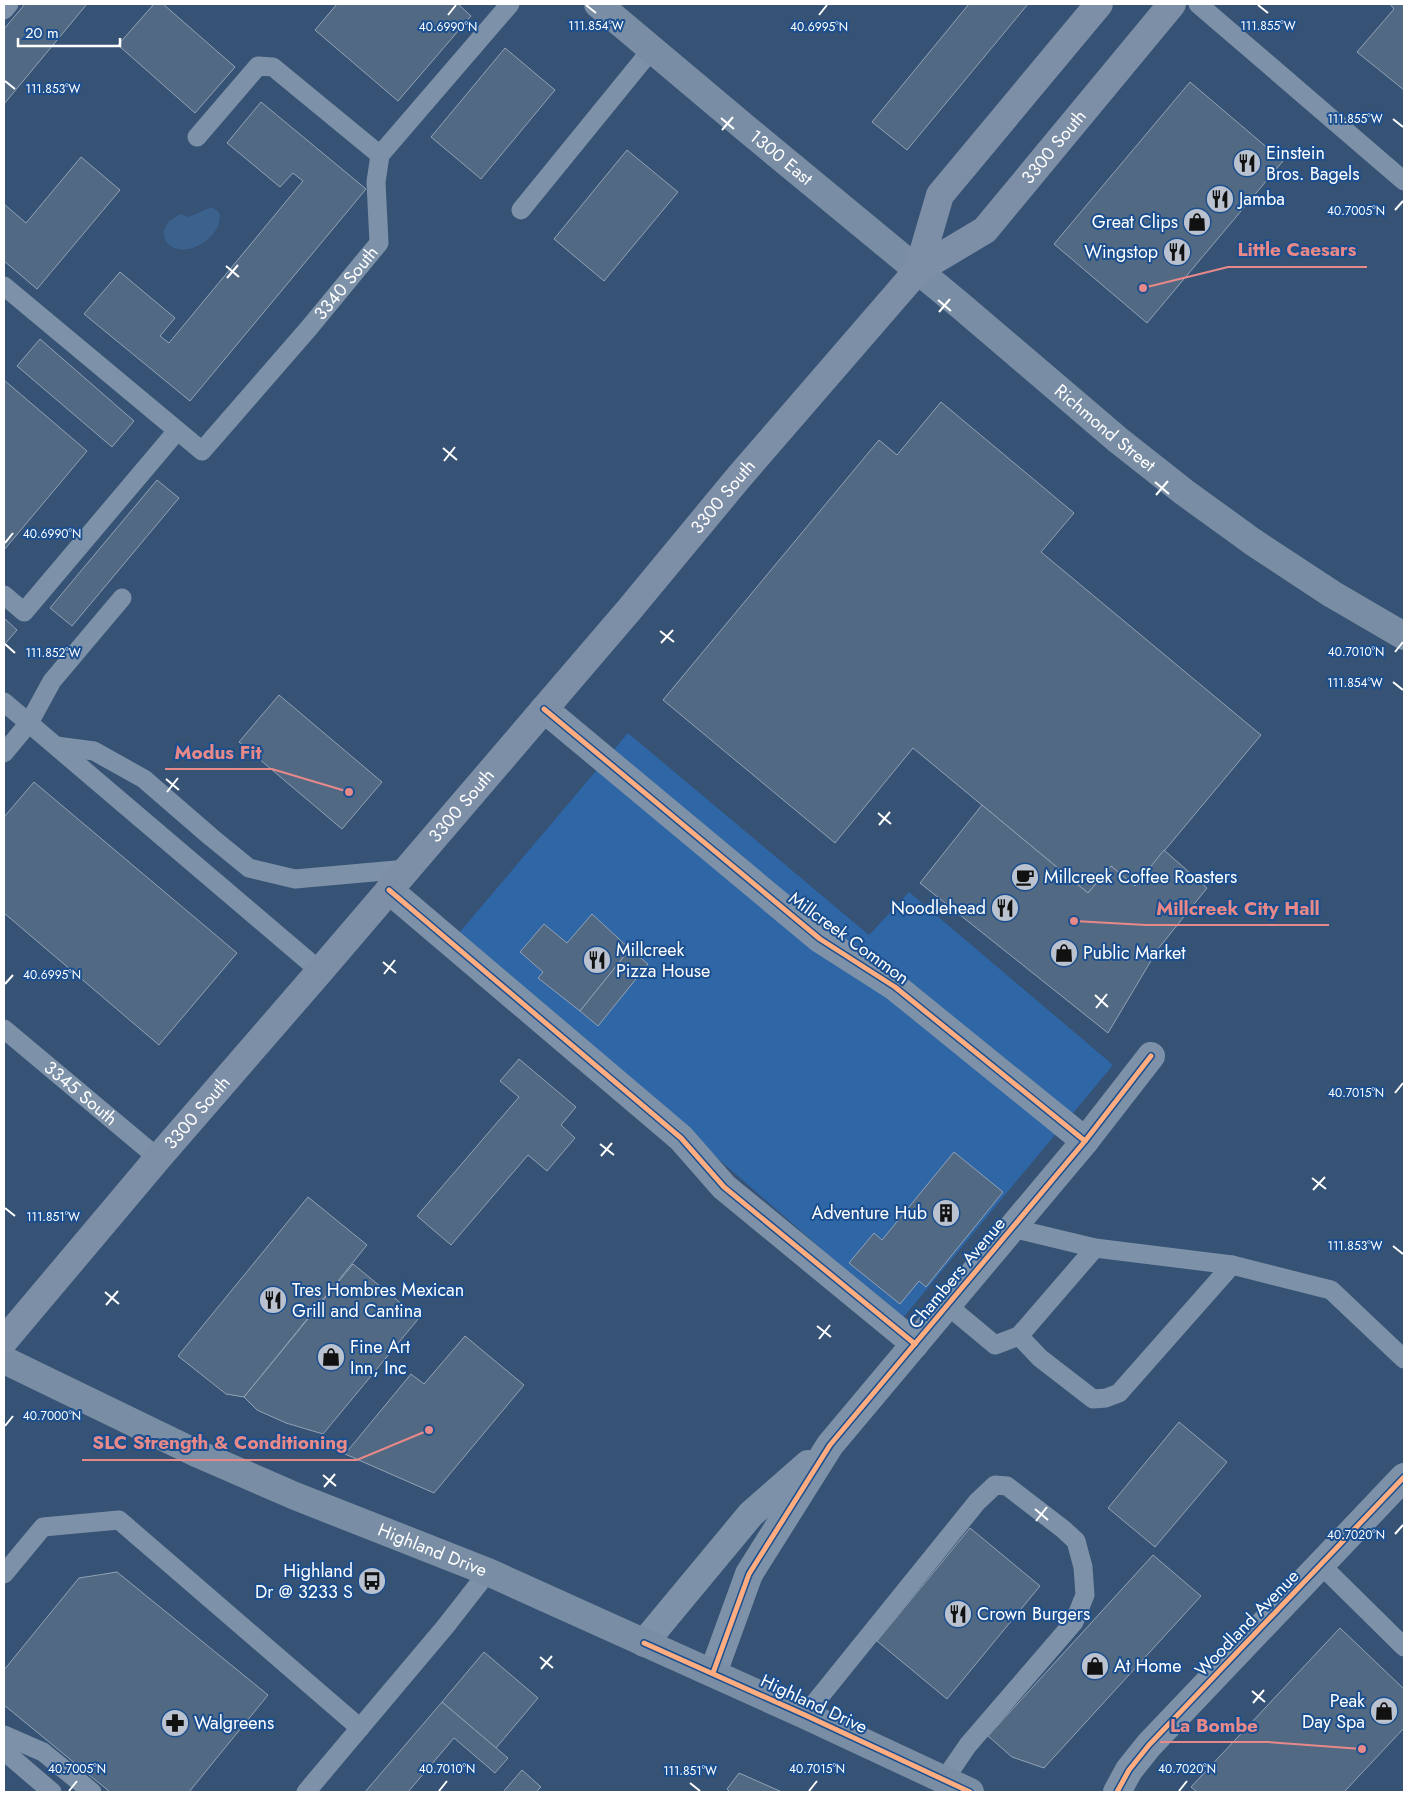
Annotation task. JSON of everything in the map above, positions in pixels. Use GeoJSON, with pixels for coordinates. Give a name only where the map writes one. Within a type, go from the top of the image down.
{"type":"FeatureCollection","features":[{"type":"Feature","properties":{"kind":"main road","name":"1300 East"},"geometry":{"type":"LineString","coordinates":[[598,4],[918,270]]}},
{"type":"Feature","properties":{"kind":"main road","name":"3300 South"},"geometry":{"type":"LineString","coordinates":[[918,270],[940,195],[1099,4]]}},
{"type":"Feature","properties":{"kind":"main road","name":"3300 South"},"geometry":{"type":"LineString","coordinates":[[4,1341],[158,1158],[544,709],[738,477],[918,270],[985,230],[1172,4]]}},
{"type":"Feature","properties":{"kind":"main road","name":"Richmond Street"},"geometry":{"type":"LineString","coordinates":[[918,270],[1118,440],[1184,492],[1252,542],[1332,594],[1404,636]]}},
{"type":"Feature","properties":{"kind":"main road","name":"Highland Drive"},"geometry":{"type":"LineString","coordinates":[[4,1360],[196,1453],[294,1496],[488,1572],[713,1673],[970,1792]]}},
{"type":"Feature","properties":{"kind":"street","name":"Millcreek Common"},"geometry":{"type":"LineString","coordinates":[[544,709],[820,938],[895,988],[1086,1141]]}},
{"type":"Feature","properties":{"kind":"street"},"geometry":{"type":"LineString","coordinates":[[389,890],[681,1138],[724,1187],[915,1344]]}},
{"type":"Feature","properties":{"kind":"street","name":"Chambers Avenue"},"geometry":{"type":"LineString","coordinates":[[713,1673],[749,1574],[830,1445],[1086,1141],[1151,1056]]}},
{"type":"Feature","properties":{"kind":"street","name":"Chambers Avenue"},"geometry":{"type":"LineString","coordinates":[[644,1643],[752,1514],[830,1445]]}},
{"type":"Feature","properties":{"kind":"street","name":"Woodland Avenue"},"geometry":{"type":"LineString","coordinates":[[1117,1792],[1129,1770],[1149,1745],[1404,1477]]}},
{"type":"Feature","properties":{"kind":"lane"},"geometry":{"type":"LineString","coordinates":[[4,10],[9,4]]}},
{"type":"Feature","properties":{"kind":"lane"},"geometry":{"type":"LineString","coordinates":[[197,137],[258,66],[273,67],[380,155],[510,4]]}},
{"type":"Feature","properties":{"kind":"lane"},"geometry":{"type":"LineString","coordinates":[[1198,4],[1404,181]]}},
{"type":"Feature","properties":{"kind":"lane"},"geometry":{"type":"LineString","coordinates":[[522,210],[652,49]]}},
{"type":"Feature","properties":{"kind":"lane","name":"3340 South"},"geometry":{"type":"LineString","coordinates":[[177,431],[202,451],[309,328],[379,243],[376,182],[380,155]]}},
{"type":"Feature","properties":{"kind":"lane"},"geometry":{"type":"LineString","coordinates":[[4,286],[177,431],[24,612],[4,595]]}},
{"type":"Feature","properties":{"kind":"lane"},"geometry":{"type":"LineString","coordinates":[[4,753],[29,723],[52,681],[122,598]]}},
{"type":"Feature","properties":{"kind":"lane"},"geometry":{"type":"LineString","coordinates":[[4,702],[320,971]]}},
{"type":"Feature","properties":{"kind":"lane"},"geometry":{"type":"LineString","coordinates":[[56,746],[94,750],[144,779],[250,868],[295,879],[407,869]]}},
{"type":"Feature","properties":{"kind":"lane","name":"3345 South"},"geometry":{"type":"LineString","coordinates":[[4,1029],[158,1158]]}},
{"type":"Feature","properties":{"kind":"lane"},"geometry":{"type":"LineString","coordinates":[[1012,1228],[1095,1248],[1232,1265],[1331,1290],[1404,1359]]}},
{"type":"Feature","properties":{"kind":"lane"},"geometry":{"type":"LineString","coordinates":[[947,1305],[995,1345],[1019,1336],[1095,1248]]}},
{"type":"Feature","properties":{"kind":"lane"},"geometry":{"type":"LineString","coordinates":[[1019,1336],[1040,1358],[1093,1399],[1106,1398],[1119,1393],[1232,1265]]}},
{"type":"Feature","properties":{"kind":"lane"},"geometry":{"type":"LineString","coordinates":[[805,1715],[977,1502],[995,1486],[1007,1486],[1076,1540],[1083,1567],[1085,1595],[1074,1622],[968,1744],[944,1780]]}},
{"type":"Feature","properties":{"kind":"lane"},"geometry":{"type":"LineString","coordinates":[[4,1574],[43,1527],[119,1520],[360,1728]]}},
{"type":"Feature","properties":{"kind":"lane"},"geometry":{"type":"LineString","coordinates":[[1321,1565],[1404,1647]]}},
{"type":"Feature","properties":{"kind":"lane"},"geometry":{"type":"LineString","coordinates":[[306,1792],[445,1627],[488,1572]]}},
{"type":"Feature","properties":{"kind":"lane"},"geometry":{"type":"LineString","coordinates":[[4,1735],[44,1752],[92,1792]]}},
{"type":"Feature","properties":{"kind":"lane"},"geometry":{"type":"LineString","coordinates":[[4,1751],[52,1792]]}},
{"type":"Feature","properties":{"kind":"shaded area"},"geometry":{"type":"Polygon","coordinates":[[[211,207],[219,212],[220,221],[210,237],[193,248],[175,248],[167,243],[163,232],[168,222],[180,214],[189,217],[211,207]]]}},
{"type":"Feature","properties":{"kind":"shaded area"},"geometry":{"type":"Polygon","coordinates":[[[628,733],[869,935],[909,892],[1113,1065],[902,1319],[459,933],[628,733]]]}},
{"type":"Feature","properties":{"kind":"building"},"geometry":{"type":"Polygon","coordinates":[[[25,4],[87,4],[4,104],[4,29],[25,4]]]}},
{"type":"Feature","properties":{"kind":"building"},"geometry":{"type":"Polygon","coordinates":[[[154,4],[163,4],[235,67],[195,113],[118,45],[154,4]]]}},
{"type":"Feature","properties":{"kind":"building"},"geometry":{"type":"Polygon","coordinates":[[[337,4],[458,4],[471,16],[398,101],[315,30],[337,4]]]}},
{"type":"Feature","properties":{"kind":"building"},"geometry":{"type":"Polygon","coordinates":[[[969,4],[1028,4],[907,150],[872,122],[969,4]]]}},
{"type":"Feature","properties":{"kind":"building"},"geometry":{"type":"Polygon","coordinates":[[[1390,4],[1404,4],[1404,90],[1357,52],[1394,9],[1390,4]]]}},
{"type":"Feature","properties":{"kind":"building"},"geometry":{"type":"Polygon","coordinates":[[[505,48],[555,90],[481,179],[431,137],[505,48]]]}},
{"type":"Feature","properties":{"kind":"building"},"geometry":{"type":"Polygon","coordinates":[[[1190,82],[1283,161],[1147,323],[1054,244],[1190,82]]]}},
{"type":"Feature","properties":{"kind":"building"},"geometry":{"type":"Polygon","coordinates":[[[261,102],[366,189],[190,401],[84,314],[120,272],[175,318],[160,336],[169,343],[303,181],[293,173],[280,187],[227,143],[261,102]]]}},
{"type":"Feature","properties":{"kind":"building"},"geometry":{"type":"Polygon","coordinates":[[[627,150],[678,192],[604,281],[554,239],[627,150]]]}},
{"type":"Feature","properties":{"kind":"building"},"geometry":{"type":"Polygon","coordinates":[[[81,157],[120,190],[37,289],[4,261],[4,204],[26,223],[81,157]]]}},
{"type":"Feature","properties":{"kind":"building"},"geometry":{"type":"Polygon","coordinates":[[[40,339],[134,421],[112,447],[17,366],[40,339]]]}},
{"type":"Feature","properties":{"kind":"building"},"geometry":{"type":"Polygon","coordinates":[[[4,380],[87,451],[4,550],[4,380]]]}},
{"type":"Feature","properties":{"kind":"building"},"geometry":{"type":"Polygon","coordinates":[[[941,402],[1074,513],[1041,552],[1261,735],[1135,886],[1111,866],[1088,893],[913,748],[835,843],[663,700],[879,440],[897,455],[941,402]]]}},
{"type":"Feature","properties":{"kind":"building"},"geometry":{"type":"Polygon","coordinates":[[[157,480],[179,498],[72,626],[50,608],[157,480]]]}},
{"type":"Feature","properties":{"kind":"building"},"geometry":{"type":"Polygon","coordinates":[[[4,618],[17,630],[4,645],[4,618]]]}},
{"type":"Feature","properties":{"kind":"building"},"geometry":{"type":"Polygon","coordinates":[[[279,695],[382,782],[342,829],[239,742],[279,695]]]}},
{"type":"Feature","properties":{"kind":"building"},"geometry":{"type":"Polygon","coordinates":[[[34,782],[237,953],[159,1045],[4,913],[4,817],[34,782]]]}},
{"type":"Feature","properties":{"kind":"building"},"geometry":{"type":"Polygon","coordinates":[[[982,805],[1088,893],[1111,866],[1135,886],[1164,850],[1207,888],[1158,949],[1108,1033],[920,883],[982,805]]]}},
{"type":"Feature","properties":{"kind":"building"},"geometry":{"type":"Polygon","coordinates":[[[592,914],[630,949],[580,1011],[538,978],[543,972],[520,952],[544,924],[567,943],[592,914]]]}},
{"type":"Feature","properties":{"kind":"building"},"geometry":{"type":"Polygon","coordinates":[[[630,949],[648,964],[598,1026],[580,1011],[630,949]]]}},
{"type":"Feature","properties":{"kind":"building"},"geometry":{"type":"Polygon","coordinates":[[[519,1059],[576,1107],[561,1125],[575,1138],[547,1171],[528,1155],[451,1245],[417,1216],[519,1097],[500,1081],[519,1059]]]}},
{"type":"Feature","properties":{"kind":"building","name":"Adventure Hub"},"geometry":{"type":"Polygon","coordinates":[[[954,1152],[1003,1192],[926,1287],[919,1281],[900,1304],[849,1263],[874,1233],[882,1240],[954,1152]]]}},
{"type":"Feature","properties":{"kind":"building","name":"Tres Hombres Mexican Grill and Cantina"},"geometry":{"type":"Polygon","coordinates":[[[308,1197],[367,1245],[244,1397],[226,1394],[178,1356],[308,1197]]]}},
{"type":"Feature","properties":{"kind":"building","name":"Fine Art Inn, Inc"},"geometry":{"type":"Polygon","coordinates":[[[353,1264],[419,1318],[323,1434],[286,1423],[257,1410],[244,1397],[353,1264]]]}},
{"type":"Feature","properties":{"kind":"building"},"geometry":{"type":"Polygon","coordinates":[[[465,1336],[524,1385],[434,1493],[345,1454],[411,1374],[424,1384],[465,1336]]]}},
{"type":"Feature","properties":{"kind":"building"},"geometry":{"type":"Polygon","coordinates":[[[1179,1422],[1227,1462],[1155,1547],[1108,1508],[1179,1422]]]}},
{"type":"Feature","properties":{"kind":"building","name":"Crown Burgers"},"geometry":{"type":"Polygon","coordinates":[[[970,1528],[1040,1586],[947,1699],[877,1641],[970,1528]]]}},
{"type":"Feature","properties":{"kind":"building","name":"At Home"},"geometry":{"type":"Polygon","coordinates":[[[1153,1555],[1201,1596],[1044,1768],[1012,1757],[988,1736],[1153,1555]]]}},
{"type":"Feature","properties":{"kind":"building","name":"Walgreens"},"geometry":{"type":"Polygon","coordinates":[[[117,1572],[268,1695],[189,1792],[110,1792],[4,1705],[4,1670],[79,1578],[117,1572]]]}},
{"type":"Feature","properties":{"kind":"building"},"geometry":{"type":"Polygon","coordinates":[[[1340,1628],[1404,1689],[1404,1728],[1344,1792],[1197,1792],[1191,1787],[1340,1628]]]}},
{"type":"Feature","properties":{"kind":"building"},"geometry":{"type":"Polygon","coordinates":[[[484,1652],[538,1698],[496,1748],[442,1702],[484,1652]]]}},
{"type":"Feature","properties":{"kind":"building"},"geometry":{"type":"Polygon","coordinates":[[[442,1702],[508,1758],[495,1773],[454,1738],[408,1792],[365,1792],[442,1702]]]}},
{"type":"Feature","properties":{"kind":"building"},"geometry":{"type":"Polygon","coordinates":[[[522,1770],[541,1787],[536,1792],[503,1792],[522,1770]]]}},
{"type":"Feature","properties":{"kind":"building"},"geometry":{"type":"Polygon","coordinates":[[[739,1773],[782,1792],[730,1792],[727,1789],[739,1773]]]}},
{"type":"Feature","properties":{"kind":"cycle path"},"geometry":{"type":"LineString","coordinates":[[544,709],[820,939],[895,987],[1085,1141]]}},
{"type":"Feature","properties":{"kind":"cycle path"},"geometry":{"type":"LineString","coordinates":[[389,890],[681,1138],[724,1187],[915,1344]]}},
{"type":"Feature","properties":{"kind":"cycle path"},"geometry":{"type":"LineString","coordinates":[[713,1673],[749,1574],[830,1445],[1085,1141],[1151,1056]]}},
{"type":"Feature","properties":{"kind":"cycle path"},"geometry":{"type":"LineString","coordinates":[[1117,1792],[1129,1770],[1149,1745],[1404,1477]]}},
{"type":"Feature","properties":{"kind":"cycle path"},"geometry":{"type":"LineString","coordinates":[[644,1643],[970,1792]]}},
{"type":"Feature","properties":{"kind":"place","name":"Einstein Bros. Bagels"},"geometry":{"type":"Point","coordinates":[1247,163]}},
{"type":"Feature","properties":{"kind":"place","name":"Jamba"},"geometry":{"type":"Point","coordinates":[1220,199]}},
{"type":"Feature","properties":{"kind":"place","name":"Great Clips"},"geometry":{"type":"Point","coordinates":[1197,222]}},
{"type":"Feature","properties":{"kind":"place","name":"Wingstop"},"geometry":{"type":"Point","coordinates":[1177,252]}},
{"type":"Feature","properties":{"kind":"place","name":"Little Caesars"},"geometry":{"type":"Point","coordinates":[1143,288]}},
{"type":"Feature","properties":{"kind":"place","name":"Modus Fit"},"geometry":{"type":"Point","coordinates":[349,792]}},
{"type":"Feature","properties":{"kind":"place","name":"Millcreek Coffee Roasters"},"geometry":{"type":"Point","coordinates":[1025,877]}},
{"type":"Feature","properties":{"kind":"place","name":"Noodlehead"},"geometry":{"type":"Point","coordinates":[1005,908]}},
{"type":"Feature","properties":{"kind":"place","name":"Millcreek City Hall"},"geometry":{"type":"Point","coordinates":[1074,921]}},
{"type":"Feature","properties":{"kind":"place","name":"Public Market"},"geometry":{"type":"Point","coordinates":[1064,953]}},
{"type":"Feature","properties":{"kind":"place","name":"Millcreek Pizza House"},"geometry":{"type":"Point","coordinates":[597,960]}},
{"type":"Feature","properties":{"kind":"place","name":"Adventure Hub"},"geometry":{"type":"Point","coordinates":[946,1213]}},
{"type":"Feature","properties":{"kind":"place","name":"Tres Hombres Mexican Grill and Cantina"},"geometry":{"type":"Point","coordinates":[273,1300]}},
{"type":"Feature","properties":{"kind":"place","name":"Fine Art Inn, Inc"},"geometry":{"type":"Point","coordinates":[331,1357]}},
{"type":"Feature","properties":{"kind":"place","name":"SLC Strength & Conditioning"},"geometry":{"type":"Point","coordinates":[429,1430]}},
{"type":"Feature","properties":{"kind":"place","name":"Highland Dr @ 3233 S"},"geometry":{"type":"Point","coordinates":[372,1581]}},
{"type":"Feature","properties":{"kind":"place","name":"Crown Burgers"},"geometry":{"type":"Point","coordinates":[958,1614]}},
{"type":"Feature","properties":{"kind":"place","name":"At Home"},"geometry":{"type":"Point","coordinates":[1095,1666]}},
{"type":"Feature","properties":{"kind":"place","name":"Peak Day Spa"},"geometry":{"type":"Point","coordinates":[1384,1711]}},
{"type":"Feature","properties":{"kind":"place","name":"Walgreens"},"geometry":{"type":"Point","coordinates":[175,1723]}},
{"type":"Feature","properties":{"kind":"place","name":"La Bombe"},"geometry":{"type":"Point","coordinates":[1362,1749]}}]}
